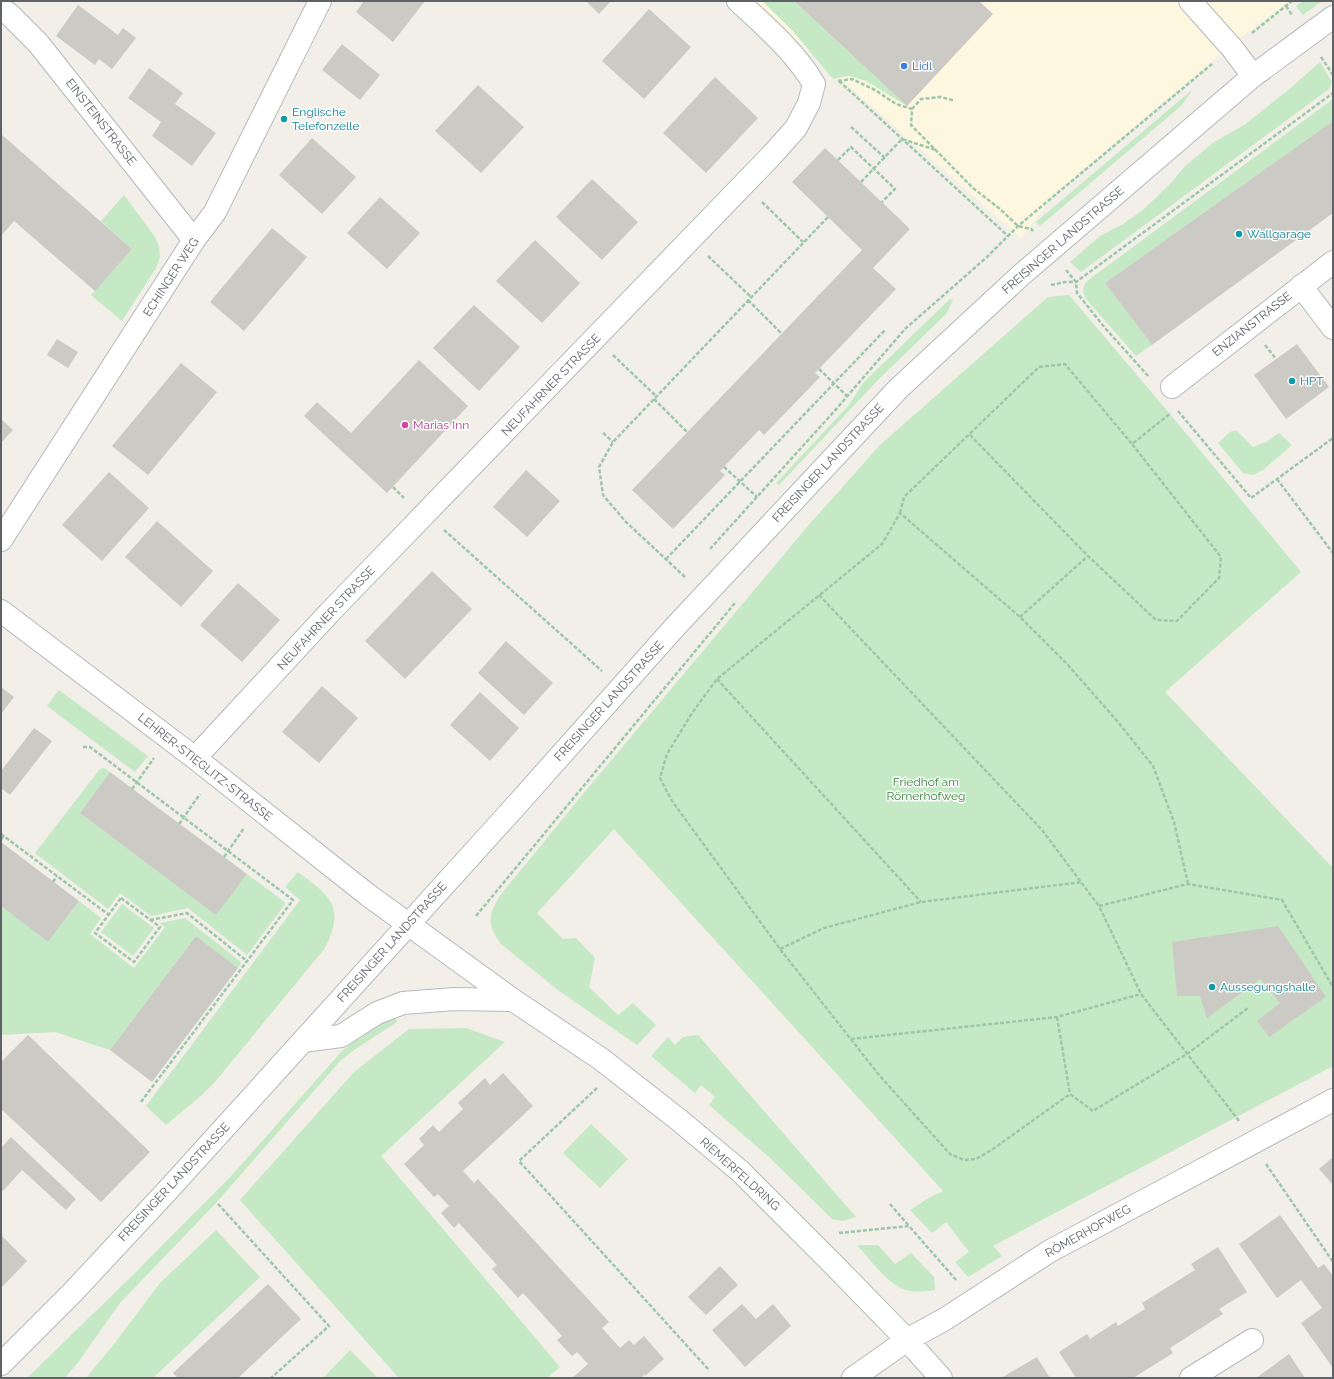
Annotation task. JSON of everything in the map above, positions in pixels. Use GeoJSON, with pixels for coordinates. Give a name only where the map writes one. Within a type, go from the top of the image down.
{"type":"FeatureCollection","features":[{"type":"Feature","properties":{"kind":"street","name":"ECHINGER WEG"},"geometry":{"type":"LineString","coordinates":[[1,540],[194,240],[215,212],[320,1]]}},
{"type":"Feature","properties":{"kind":"street"},"geometry":{"type":"LineString","coordinates":[[738,1],[781,41],[805,70],[814,84]]}},
{"type":"Feature","properties":{"kind":"street"},"geometry":{"type":"LineString","coordinates":[[1190,1],[1232,48],[1253,76]]}},
{"type":"Feature","properties":{"kind":"street","name":"EINSTEINSTRASSE"},"geometry":{"type":"LineString","coordinates":[[1,9],[9,14],[38,43],[194,240]]}},
{"type":"Feature","properties":{"kind":"street","name":"FREISINGER LANDSTRASSE"},"geometry":{"type":"LineString","coordinates":[[1,1364],[73,1292],[163,1196],[512,810],[674,628],[887,400],[1013,282],[1049,251],[1253,76],[1333,17]]}},
{"type":"Feature","properties":{"kind":"street","name":"NEUFAHRNER STRASSE"},"geometry":{"type":"LineString","coordinates":[[194,758],[330,612],[771,156],[796,128],[809,103],[814,84]]}},
{"type":"Feature","properties":{"kind":"street","name":"ENZIANSTRASSE"},"geometry":{"type":"LineString","coordinates":[[1162,384],[1333,262]]}},
{"type":"Feature","properties":{"kind":"street"},"geometry":{"type":"LineString","coordinates":[[1301,286],[1333,328]]}},
{"type":"Feature","properties":{"kind":"street","name":"LEHRER-STIEGLITZ-STRASSE"},"geometry":{"type":"LineString","coordinates":[[1,611],[194,758],[368,895],[408,924]]}},
{"type":"Feature","properties":{"kind":"street","name":"RIEMERFELDRING"},"geometry":{"type":"LineString","coordinates":[[408,924],[513,1000],[625,1077],[740,1171],[908,1340],[941,1378]]}},
{"type":"Feature","properties":{"kind":"street"},"geometry":{"type":"LineString","coordinates":[[302,1042],[341,1036],[377,1013],[403,1002],[455,999],[513,1000]]}},
{"type":"Feature","properties":{"kind":"street","name":"RÖMERHOFWEG"},"geometry":{"type":"LineString","coordinates":[[852,1378],[908,1340],[945,1319],[1050,1251],[1333,1100]]}},
{"type":"Feature","properties":{"kind":"street"},"geometry":{"type":"LineString","coordinates":[[1191,1378],[1252,1340]]}},
{"type":"Feature","properties":{"kind":"path"},"geometry":{"type":"LineString","coordinates":[[839,81],[1008,236],[1018,226],[1232,48],[1292,1]]}},
{"type":"Feature","properties":{"kind":"path"},"geometry":{"type":"LineString","coordinates":[[814,84],[852,79],[875,90],[896,104],[912,110]]}},
{"type":"Feature","properties":{"kind":"path"},"geometry":{"type":"LineString","coordinates":[[1045,288],[1065,282],[1076,282],[1333,93]]}},
{"type":"Feature","properties":{"kind":"path"},"geometry":{"type":"LineString","coordinates":[[955,101],[941,97],[922,100],[912,110],[911,125],[973,188],[1000,209],[1018,226],[1031,229],[1076,282],[1077,293],[1105,328],[1162,384]]}},
{"type":"Feature","properties":{"kind":"path"},"geometry":{"type":"LineString","coordinates":[[851,127],[885,158]]}},
{"type":"Feature","properties":{"kind":"path"},"geometry":{"type":"LineString","coordinates":[[902,139],[936,151]]}},
{"type":"Feature","properties":{"kind":"path"},"geometry":{"type":"LineString","coordinates":[[861,182],[902,139]]}},
{"type":"Feature","properties":{"kind":"path"},"geometry":{"type":"LineString","coordinates":[[838,160],[851,147],[895,189],[882,202]]}},
{"type":"Feature","properties":{"kind":"path"},"geometry":{"type":"LineString","coordinates":[[758,199],[803,242]]}},
{"type":"Feature","properties":{"kind":"path"},"geometry":{"type":"LineString","coordinates":[[685,577],[625,521],[603,495],[599,467],[613,442],[828,216]]}},
{"type":"Feature","properties":{"kind":"path"},"geometry":{"type":"LineString","coordinates":[[705,253],[751,297]]}},
{"type":"Feature","properties":{"kind":"path"},"geometry":{"type":"LineString","coordinates":[[748,300],[782,334]]}},
{"type":"Feature","properties":{"kind":"path"},"geometry":{"type":"LineString","coordinates":[[666,559],[884,330]]}},
{"type":"Feature","properties":{"kind":"path"},"geometry":{"type":"LineString","coordinates":[[1265,345],[1276,359]]}},
{"type":"Feature","properties":{"kind":"path"},"geometry":{"type":"LineString","coordinates":[[611,353],[655,397],[687,432]]}},
{"type":"Feature","properties":{"kind":"path"},"geometry":{"type":"LineString","coordinates":[[970,435],[1088,556],[1156,620],[1177,621],[1219,578],[1221,557],[1132,444],[1065,364],[1040,367],[904,497],[900,513],[882,544],[717,679],[692,713],[667,754],[660,778],[672,801],[780,949],[878,1075],[950,1154],[964,1160],[976,1159],[993,1149],[1070,1094]]}},
{"type":"Feature","properties":{"kind":"path"},"geometry":{"type":"LineString","coordinates":[[819,369],[847,396]]}},
{"type":"Feature","properties":{"kind":"path"},"geometry":{"type":"LineString","coordinates":[[1176,409],[1251,498],[1333,438]]}},
{"type":"Feature","properties":{"kind":"path"},"geometry":{"type":"LineString","coordinates":[[1132,444],[1170,414]]}},
{"type":"Feature","properties":{"kind":"path"},"geometry":{"type":"LineString","coordinates":[[603,433],[613,442]]}},
{"type":"Feature","properties":{"kind":"path"},"geometry":{"type":"LineString","coordinates":[[724,467],[757,497]]}},
{"type":"Feature","properties":{"kind":"path"},"geometry":{"type":"LineString","coordinates":[[1277,479],[1333,553]]}},
{"type":"Feature","properties":{"kind":"path"},"geometry":{"type":"LineString","coordinates":[[393,487],[407,501]]}},
{"type":"Feature","properties":{"kind":"path"},"geometry":{"type":"LineString","coordinates":[[900,513],[1020,617],[1068,665],[1118,722],[1153,766],[1174,822],[1188,884]]}},
{"type":"Feature","properties":{"kind":"path"},"geometry":{"type":"LineString","coordinates":[[441,527],[602,671]]}},
{"type":"Feature","properties":{"kind":"path"},"geometry":{"type":"LineString","coordinates":[[1020,617],[1088,556]]}},
{"type":"Feature","properties":{"kind":"path"},"geometry":{"type":"LineString","coordinates":[[818,595],[1042,830],[1099,906],[1141,994],[1238,1120],[1333,1262]]}},
{"type":"Feature","properties":{"kind":"path"},"geometry":{"type":"LineString","coordinates":[[476,916],[738,600]]}},
{"type":"Feature","properties":{"kind":"path"},"geometry":{"type":"LineString","coordinates":[[717,679],[921,902]]}},
{"type":"Feature","properties":{"kind":"path"},"geometry":{"type":"LineString","coordinates":[[83,747],[90,747],[293,900],[219,995],[141,1102]]}},
{"type":"Feature","properties":{"kind":"path"},"geometry":{"type":"LineString","coordinates":[[132,789],[157,755]]}},
{"type":"Feature","properties":{"kind":"path"},"geometry":{"type":"LineString","coordinates":[[179,824],[203,790]]}},
{"type":"Feature","properties":{"kind":"path"},"geometry":{"type":"LineString","coordinates":[[224,857],[246,824]]}},
{"type":"Feature","properties":{"kind":"path"},"geometry":{"type":"LineString","coordinates":[[1,840],[2,835],[109,915]]}},
{"type":"Feature","properties":{"kind":"path"},"geometry":{"type":"LineString","coordinates":[[53,882],[58,876]]}},
{"type":"Feature","properties":{"kind":"path"},"geometry":{"type":"LineString","coordinates":[[780,949],[824,928],[921,902],[1082,882]]}},
{"type":"Feature","properties":{"kind":"path"},"geometry":{"type":"LineString","coordinates":[[1099,906],[1188,884],[1282,900],[1333,987]]}},
{"type":"Feature","properties":{"kind":"path"},"geometry":{"type":"LineString","coordinates":[[122,898],[160,928],[134,962],[95,933],[109,915],[122,898]]}},
{"type":"Feature","properties":{"kind":"path"},"geometry":{"type":"LineString","coordinates":[[150,920],[187,913],[247,961]]}},
{"type":"Feature","properties":{"kind":"path"},"geometry":{"type":"LineString","coordinates":[[850,1039],[1057,1017],[1141,994]]}},
{"type":"Feature","properties":{"kind":"path"},"geometry":{"type":"LineString","coordinates":[[1057,1017],[1070,1094],[1094,1111],[1187,1054],[1248,1008]]}},
{"type":"Feature","properties":{"kind":"path"},"geometry":{"type":"LineString","coordinates":[[174,1051],[177,1054]]}},
{"type":"Feature","properties":{"kind":"path"},"geometry":{"type":"LineString","coordinates":[[597,1087],[518,1161],[709,1370]]}},
{"type":"Feature","properties":{"kind":"path"},"geometry":{"type":"LineString","coordinates":[[218,1204],[329,1326],[271,1378]]}},
{"type":"Feature","properties":{"kind":"path"},"geometry":{"type":"LineString","coordinates":[[890,1204],[961,1286]]}},
{"type":"Feature","properties":{"kind":"path"},"geometry":{"type":"LineString","coordinates":[[836,1233],[910,1226]]}},
{"type":"Feature","properties":{"kind":"shaded area"},"geometry":{"type":"Polygon","coordinates":[[[752,1],[1290,1],[1236,41],[1055,193],[1021,238],[752,1]]]}},
{"type":"Feature","properties":{"kind":"green space"},"geometry":{"type":"Polygon","coordinates":[[[762,1],[794,1],[907,106],[866,81],[849,76],[833,79],[792,30],[762,1]]]}},
{"type":"Feature","properties":{"kind":"green space"},"geometry":{"type":"Polygon","coordinates":[[[1303,1],[1322,1],[1303,15],[1296,6],[1303,1]]]}},
{"type":"Feature","properties":{"kind":"green space"},"geometry":{"type":"Polygon","coordinates":[[[1320,62],[1332,82],[1329,89],[1081,272],[1070,262],[1100,236],[1123,224],[1143,210],[1172,182],[1184,167],[1214,142],[1244,125],[1286,92],[1320,62]]]}},
{"type":"Feature","properties":{"kind":"green space"},"geometry":{"type":"Polygon","coordinates":[[[1192,90],[1182,105],[1040,226],[1036,222],[1192,90]]]}},
{"type":"Feature","properties":{"kind":"green space"},"geometry":{"type":"Polygon","coordinates":[[[1333,99],[1333,121],[1105,283],[1152,345],[1136,356],[1086,299],[1084,294],[1084,286],[1087,281],[1333,99]]]}},
{"type":"Feature","properties":{"kind":"green space"},"geometry":{"type":"Polygon","coordinates":[[[124,195],[155,237],[159,246],[160,257],[156,268],[122,321],[91,295],[132,249],[101,221],[124,195]]]}},
{"type":"Feature","properties":{"kind":"green space","name":"Friedhof am Römerhofweg"},"geometry":{"type":"Polygon","coordinates":[[[1069,295],[1301,572],[1165,692],[1333,868],[1333,1066],[993,1246],[1002,1256],[968,1277],[955,1262],[969,1252],[946,1222],[932,1233],[910,1210],[943,1191],[614,829],[537,913],[563,939],[576,938],[595,958],[589,987],[618,1015],[633,1003],[656,1025],[637,1045],[558,990],[501,944],[493,930],[491,918],[494,907],[502,893],[583,794],[807,527],[880,445],[1048,297],[1069,295]]]}},
{"type":"Feature","properties":{"kind":"green space"},"geometry":{"type":"Polygon","coordinates":[[[950,299],[953,300],[946,314],[878,380],[779,485],[776,483],[849,405],[863,383],[950,299]]]}},
{"type":"Feature","properties":{"kind":"green space"},"geometry":{"type":"Polygon","coordinates":[[[1236,430],[1253,447],[1266,442],[1279,433],[1292,445],[1263,470],[1253,475],[1243,473],[1218,443],[1230,432],[1236,430]]]}},
{"type":"Feature","properties":{"kind":"green space"},"geometry":{"type":"Polygon","coordinates":[[[59,690],[148,756],[135,772],[47,706],[59,690]]]}},
{"type":"Feature","properties":{"kind":"green space"},"geometry":{"type":"Polygon","coordinates":[[[104,768],[110,772],[80,813],[216,914],[247,874],[286,903],[247,955],[188,908],[151,916],[120,893],[108,909],[35,853],[100,769],[104,768]]]}},
{"type":"Feature","properties":{"kind":"green space"},"geometry":{"type":"Polygon","coordinates":[[[298,872],[319,888],[331,903],[334,912],[334,922],[325,948],[214,1083],[166,1125],[146,1106],[300,900],[285,887],[298,872]]]}},
{"type":"Feature","properties":{"kind":"green space"},"geometry":{"type":"Polygon","coordinates":[[[79,901],[101,918],[90,934],[134,968],[165,927],[160,923],[185,918],[241,962],[238,968],[196,936],[110,1050],[55,1032],[1,1035],[1,906],[48,942],[79,901]]]}},
{"type":"Feature","properties":{"kind":"green space"},"geometry":{"type":"Polygon","coordinates":[[[122,904],[154,928],[133,956],[101,932],[122,904]]]}},
{"type":"Feature","properties":{"kind":"green space"},"geometry":{"type":"Polygon","coordinates":[[[394,1014],[397,1022],[341,1060],[216,1203],[120,1303],[79,1361],[65,1378],[27,1378],[133,1275],[232,1175],[342,1051],[394,1014]]]}},
{"type":"Feature","properties":{"kind":"green space"},"geometry":{"type":"Polygon","coordinates":[[[466,1028],[505,1042],[381,1156],[560,1367],[547,1378],[399,1378],[240,1200],[354,1072],[409,1029],[466,1028]]]}},
{"type":"Feature","properties":{"kind":"green space"},"geometry":{"type":"Polygon","coordinates":[[[698,1035],[856,1217],[842,1221],[832,1219],[769,1157],[709,1105],[715,1097],[701,1085],[695,1093],[651,1056],[668,1037],[675,1045],[683,1037],[698,1035]]]}},
{"type":"Feature","properties":{"kind":"green space"},"geometry":{"type":"Polygon","coordinates":[[[591,1124],[628,1159],[600,1188],[563,1153],[591,1124]]]}},
{"type":"Feature","properties":{"kind":"green space"},"geometry":{"type":"Polygon","coordinates":[[[216,1230],[260,1277],[153,1378],[86,1378],[160,1283],[216,1230]]]}},
{"type":"Feature","properties":{"kind":"green space"},"geometry":{"type":"Polygon","coordinates":[[[857,1245],[878,1245],[895,1264],[911,1253],[934,1277],[935,1290],[920,1292],[906,1290],[899,1287],[885,1277],[857,1245]]]}},
{"type":"Feature","properties":{"kind":"green space"},"geometry":{"type":"Polygon","coordinates":[[[350,1350],[378,1378],[323,1378],[350,1350]]]}},
{"type":"Feature","properties":{"kind":"building"},"geometry":{"type":"Polygon","coordinates":[[[364,1],[425,1],[393,42],[356,12],[364,1]]]}},
{"type":"Feature","properties":{"kind":"building"},"geometry":{"type":"Polygon","coordinates":[[[586,1],[611,1],[599,14],[586,1]]]}},
{"type":"Feature","properties":{"kind":"building","name":"Lidl"},"geometry":{"type":"Polygon","coordinates":[[[794,1],[979,1],[993,14],[907,106],[794,1]]]}},
{"type":"Feature","properties":{"kind":"building"},"geometry":{"type":"Polygon","coordinates":[[[78,5],[118,35],[123,28],[136,38],[112,69],[99,59],[95,65],[56,36],[78,5]]]}},
{"type":"Feature","properties":{"kind":"building"},"geometry":{"type":"Polygon","coordinates":[[[649,9],[691,47],[644,99],[602,61],[649,9]]]}},
{"type":"Feature","properties":{"kind":"building"},"geometry":{"type":"Polygon","coordinates":[[[342,44],[380,75],[360,100],[322,70],[342,44]]]}},
{"type":"Feature","properties":{"kind":"building"},"geometry":{"type":"Polygon","coordinates":[[[149,68],[183,93],[175,104],[216,133],[192,166],[152,136],[161,122],[128,98],[149,68]]]}},
{"type":"Feature","properties":{"kind":"building"},"geometry":{"type":"Polygon","coordinates":[[[715,77],[758,118],[706,173],[663,133],[715,77]]]}},
{"type":"Feature","properties":{"kind":"building"},"geometry":{"type":"Polygon","coordinates":[[[478,85],[524,127],[481,173],[435,131],[478,85]]]}},
{"type":"Feature","properties":{"kind":"building","name":"Wallgarage"},"geometry":{"type":"Polygon","coordinates":[[[1333,121],[1333,213],[1152,345],[1105,283],[1333,121]]]}},
{"type":"Feature","properties":{"kind":"building"},"geometry":{"type":"Polygon","coordinates":[[[1,134],[132,249],[95,291],[14,221],[1,236],[1,134]]]}},
{"type":"Feature","properties":{"kind":"building"},"geometry":{"type":"Polygon","coordinates":[[[312,138],[356,177],[322,214],[279,175],[312,138]]]}},
{"type":"Feature","properties":{"kind":"building"},"geometry":{"type":"Polygon","coordinates":[[[825,148],[910,229],[873,268],[896,289],[815,373],[820,377],[764,435],[759,430],[720,471],[725,475],[673,529],[632,490],[862,250],[792,182],[825,148]]]}},
{"type":"Feature","properties":{"kind":"building"},"geometry":{"type":"Polygon","coordinates":[[[592,179],[638,222],[602,260],[556,217],[592,179]]]}},
{"type":"Feature","properties":{"kind":"building"},"geometry":{"type":"Polygon","coordinates":[[[380,197],[420,233],[387,269],[347,233],[380,197]]]}},
{"type":"Feature","properties":{"kind":"building"},"geometry":{"type":"Polygon","coordinates":[[[272,228],[307,257],[244,331],[210,302],[272,228]]]}},
{"type":"Feature","properties":{"kind":"building"},"geometry":{"type":"Polygon","coordinates":[[[535,240],[580,283],[542,323],[496,281],[535,240]]]}},
{"type":"Feature","properties":{"kind":"building"},"geometry":{"type":"Polygon","coordinates":[[[474,305],[520,347],[479,391],[433,348],[474,305]]]}},
{"type":"Feature","properties":{"kind":"building"},"geometry":{"type":"Polygon","coordinates":[[[57,339],[78,352],[68,368],[47,355],[57,339]]]}},
{"type":"Feature","properties":{"kind":"building","name":"HPT"},"geometry":{"type":"Polygon","coordinates":[[[1297,344],[1329,387],[1286,419],[1254,375],[1297,344]]]}},
{"type":"Feature","properties":{"kind":"building","name":"Marias Inn"},"geometry":{"type":"Polygon","coordinates":[[[419,360],[468,406],[387,493],[304,416],[317,402],[351,433],[419,360]]]}},
{"type":"Feature","properties":{"kind":"building"},"geometry":{"type":"Polygon","coordinates":[[[181,363],[217,392],[148,475],[112,446],[181,363]]]}},
{"type":"Feature","properties":{"kind":"building"},"geometry":{"type":"Polygon","coordinates":[[[1,419],[13,430],[1,443],[1,419]]]}},
{"type":"Feature","properties":{"kind":"building"},"geometry":{"type":"Polygon","coordinates":[[[526,470],[560,501],[527,537],[493,507],[526,470]]]}},
{"type":"Feature","properties":{"kind":"building"},"geometry":{"type":"Polygon","coordinates":[[[109,472],[149,508],[102,561],[62,525],[109,472]]]}},
{"type":"Feature","properties":{"kind":"building"},"geometry":{"type":"Polygon","coordinates":[[[157,521],[213,571],[181,607],[125,557],[157,521]]]}},
{"type":"Feature","properties":{"kind":"building"},"geometry":{"type":"Polygon","coordinates":[[[432,571],[472,609],[405,679],[365,641],[432,571]]]}},
{"type":"Feature","properties":{"kind":"building"},"geometry":{"type":"Polygon","coordinates":[[[238,583],[280,620],[242,662],[200,625],[238,583]]]}},
{"type":"Feature","properties":{"kind":"building"},"geometry":{"type":"Polygon","coordinates":[[[506,641],[553,683],[524,715],[478,673],[506,641]]]}},
{"type":"Feature","properties":{"kind":"building"},"geometry":{"type":"Polygon","coordinates":[[[322,686],[358,718],[319,763],[282,732],[322,686]]]}},
{"type":"Feature","properties":{"kind":"building"},"geometry":{"type":"Polygon","coordinates":[[[1,687],[14,697],[1,714],[1,687]]]}},
{"type":"Feature","properties":{"kind":"building"},"geometry":{"type":"Polygon","coordinates":[[[480,692],[519,728],[490,761],[450,725],[480,692]]]}},
{"type":"Feature","properties":{"kind":"building"},"geometry":{"type":"Polygon","coordinates":[[[34,728],[52,741],[10,795],[1,788],[1,771],[34,728]]]}},
{"type":"Feature","properties":{"kind":"building"},"geometry":{"type":"Polygon","coordinates":[[[110,772],[247,874],[216,915],[80,813],[110,772]]]}},
{"type":"Feature","properties":{"kind":"building"},"geometry":{"type":"Polygon","coordinates":[[[1,842],[79,901],[48,942],[1,906],[1,842]]]}},
{"type":"Feature","properties":{"kind":"building","name":"Aussegungshalle"},"geometry":{"type":"Polygon","coordinates":[[[1278,926],[1326,997],[1269,1037],[1257,1021],[1280,1003],[1260,979],[1207,1018],[1200,996],[1177,996],[1172,942],[1278,926]]]}},
{"type":"Feature","properties":{"kind":"building"},"geometry":{"type":"Polygon","coordinates":[[[196,936],[238,968],[152,1082],[110,1050],[196,936]]]}},
{"type":"Feature","properties":{"kind":"building"},"geometry":{"type":"Polygon","coordinates":[[[28,1035],[150,1152],[101,1202],[1,1109],[1,1062],[28,1035]]]}},
{"type":"Feature","properties":{"kind":"building"},"geometry":{"type":"Polygon","coordinates":[[[503,1073],[533,1106],[463,1171],[474,1183],[478,1179],[609,1322],[602,1328],[620,1348],[629,1340],[634,1345],[644,1336],[664,1359],[641,1378],[572,1378],[588,1364],[577,1352],[572,1356],[557,1340],[562,1336],[523,1293],[518,1298],[492,1269],[497,1265],[459,1223],[454,1228],[441,1213],[449,1206],[438,1194],[434,1197],[404,1164],[424,1145],[419,1139],[433,1125],[439,1132],[463,1109],[458,1103],[485,1078],[490,1085],[503,1073]]]}},
{"type":"Feature","properties":{"kind":"building"},"geometry":{"type":"Polygon","coordinates":[[[11,1137],[76,1199],[66,1210],[22,1170],[1,1193],[1,1148],[11,1137]]]}},
{"type":"Feature","properties":{"kind":"building"},"geometry":{"type":"Polygon","coordinates":[[[1333,1157],[1333,1185],[1319,1169],[1333,1157]]]}},
{"type":"Feature","properties":{"kind":"building"},"geometry":{"type":"Polygon","coordinates":[[[1280,1215],[1318,1268],[1324,1264],[1333,1276],[1333,1368],[1301,1323],[1322,1308],[1301,1280],[1277,1298],[1239,1244],[1280,1215]]]}},
{"type":"Feature","properties":{"kind":"building"},"geometry":{"type":"Polygon","coordinates":[[[1,1235],[27,1261],[1,1288],[1,1235]]]}},
{"type":"Feature","properties":{"kind":"building"},"geometry":{"type":"Polygon","coordinates":[[[1218,1247],[1247,1292],[1219,1309],[1223,1314],[1170,1348],[1173,1353],[1133,1378],[1076,1378],[1059,1352],[1087,1334],[1090,1339],[1116,1322],[1118,1326],[1145,1309],[1142,1303],[1195,1270],[1191,1264],[1218,1247]]]}},
{"type":"Feature","properties":{"kind":"building"},"geometry":{"type":"Polygon","coordinates":[[[720,1266],[738,1285],[706,1315],[688,1297],[720,1266]]]}},
{"type":"Feature","properties":{"kind":"building"},"geometry":{"type":"Polygon","coordinates":[[[268,1284],[301,1319],[238,1378],[178,1378],[173,1373],[268,1284]]]}},
{"type":"Feature","properties":{"kind":"building"},"geometry":{"type":"Polygon","coordinates":[[[742,1304],[756,1319],[773,1304],[791,1326],[745,1367],[712,1330],[742,1304]]]}},
{"type":"Feature","properties":{"kind":"building"},"geometry":{"type":"Polygon","coordinates":[[[1289,1354],[1305,1378],[1256,1378],[1263,1373],[1289,1354]]]}},
{"type":"Feature","properties":{"kind":"building"},"geometry":{"type":"Polygon","coordinates":[[[1037,1357],[1050,1378],[1001,1378],[1037,1357]]]}},
{"type":"Feature","properties":{"kind":"place","name":"Lidl"},"geometry":{"type":"Point","coordinates":[904,66]}},
{"type":"Feature","properties":{"kind":"place","name":"Englische Telefonzelle"},"geometry":{"type":"Point","coordinates":[284,119]}},
{"type":"Feature","properties":{"kind":"place","name":"Wallgarage"},"geometry":{"type":"Point","coordinates":[1239,234]}},
{"type":"Feature","properties":{"kind":"place","name":"HPT"},"geometry":{"type":"Point","coordinates":[1292,381]}},
{"type":"Feature","properties":{"kind":"place","name":"Marias Inn"},"geometry":{"type":"Point","coordinates":[405,425]}},
{"type":"Feature","properties":{"kind":"place","name":"Aussegungshalle"},"geometry":{"type":"Point","coordinates":[1212,987]}}]}
